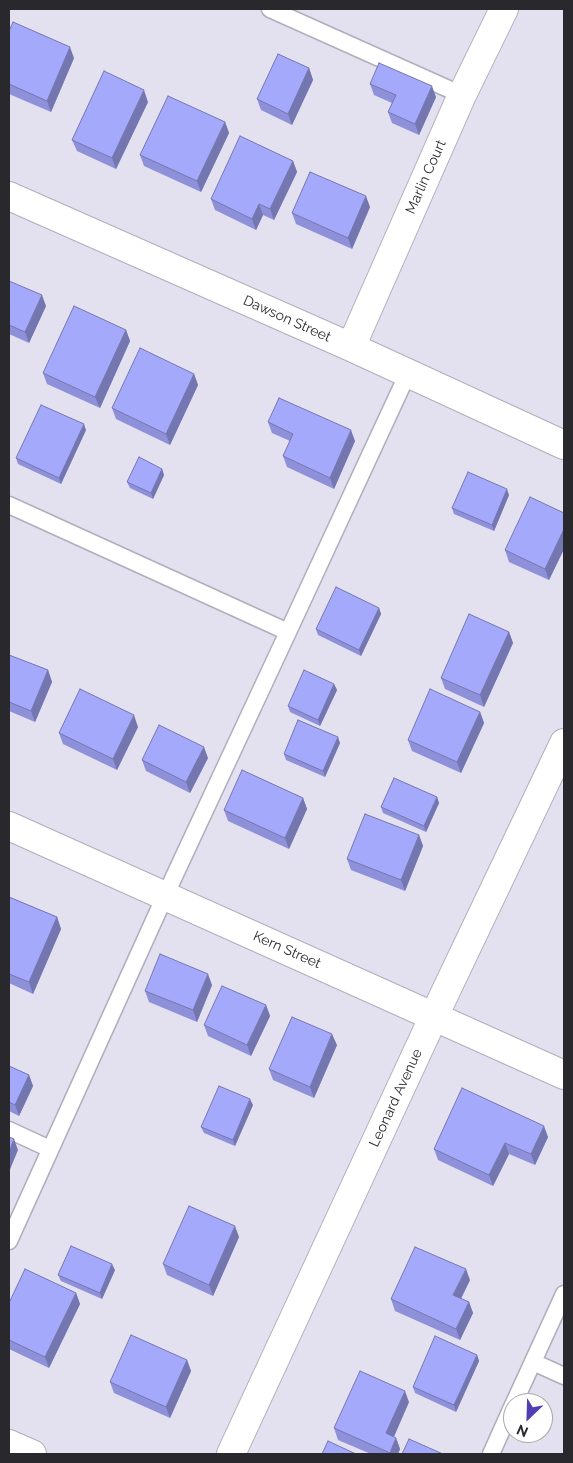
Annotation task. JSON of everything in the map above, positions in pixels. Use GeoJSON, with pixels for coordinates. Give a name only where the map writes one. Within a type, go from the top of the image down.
{"type":"FeatureCollection","features":[{"type":"Feature","properties":{"kind":"street","name":"Marlin Court"},"geometry":{"type":"LineString","coordinates":[[351,347],[462,95],[504,9]]}},
{"type":"Feature","properties":{"kind":"street","name":"Dawson Street"},"geometry":{"type":"LineString","coordinates":[[9,196],[351,347],[564,445]]}},
{"type":"Feature","properties":{"kind":"street","name":"Leonard Avenue"},"geometry":{"type":"LineString","coordinates":[[231,1454],[434,1016],[564,742]]}},
{"type":"Feature","properties":{"kind":"street","name":"Kern Street"},"geometry":{"type":"LineString","coordinates":[[9,826],[564,1074]]}},
{"type":"Feature","properties":{"kind":"street"},"geometry":{"type":"LineString","coordinates":[[9,1444],[32,1454]]}},
{"type":"Feature","properties":{"kind":"lane"},"geometry":{"type":"LineString","coordinates":[[270,9],[462,95]]}},
{"type":"Feature","properties":{"kind":"lane"},"geometry":{"type":"LineString","coordinates":[[9,1241],[165,896],[408,373]]}},
{"type":"Feature","properties":{"kind":"lane"},"geometry":{"type":"LineString","coordinates":[[9,505],[288,632]]}},
{"type":"Feature","properties":{"kind":"lane"},"geometry":{"type":"LineString","coordinates":[[9,1130],[50,1149]]}},
{"type":"Feature","properties":{"kind":"lane"},"geometry":{"type":"LineString","coordinates":[[519,1393],[564,1294]]}},
{"type":"Feature","properties":{"kind":"lane"},"geometry":{"type":"LineString","coordinates":[[533,1362],[564,1376]]}},
{"type":"Feature","properties":{"kind":"lane"},"geometry":{"type":"LineString","coordinates":[[490,1454],[503,1427]]}},
{"type":"Feature","properties":{"kind":"building"},"geometry":{"type":"Polygon","coordinates":[[[13,22],[70,47],[47,101],[9,84],[9,31],[13,22]]]}},
{"type":"Feature","properties":{"kind":"building"},"geometry":{"type":"Polygon","coordinates":[[[278,54],[309,68],[288,114],[257,99],[278,54]]]}},
{"type":"Feature","properties":{"kind":"building"},"geometry":{"type":"Polygon","coordinates":[[[379,63],[432,86],[415,124],[388,112],[396,95],[370,84],[379,63]]]}},
{"type":"Feature","properties":{"kind":"building"},"geometry":{"type":"Polygon","coordinates":[[[104,71],[144,90],[112,158],[72,140],[104,71]]]}},
{"type":"Feature","properties":{"kind":"building"},"geometry":{"type":"Polygon","coordinates":[[[168,96],[225,122],[197,181],[140,155],[168,96]]]}},
{"type":"Feature","properties":{"kind":"building"},"geometry":{"type":"Polygon","coordinates":[[[240,136],[293,161],[270,209],[259,204],[252,219],[211,199],[240,136]]]}},
{"type":"Feature","properties":{"kind":"building"},"geometry":{"type":"Polygon","coordinates":[[[310,172],[366,196],[348,238],[292,213],[310,172]]]}},
{"type":"Feature","properties":{"kind":"building"},"geometry":{"type":"Polygon","coordinates":[[[9,281],[42,295],[25,332],[9,325],[9,281]]]}},
{"type":"Feature","properties":{"kind":"building"},"geometry":{"type":"Polygon","coordinates":[[[74,306],[126,330],[95,397],[43,373],[74,306]]]}},
{"type":"Feature","properties":{"kind":"building"},"geometry":{"type":"Polygon","coordinates":[[[140,348],[194,374],[166,434],[112,408],[140,348]]]}},
{"type":"Feature","properties":{"kind":"building"},"geometry":{"type":"Polygon","coordinates":[[[279,398],[351,430],[330,478],[283,456],[293,434],[268,422],[279,398]]]}},
{"type":"Feature","properties":{"kind":"building"},"geometry":{"type":"Polygon","coordinates":[[[41,405],[84,424],[59,478],[16,458],[41,405]]]}},
{"type":"Feature","properties":{"kind":"building"},"geometry":{"type":"Polygon","coordinates":[[[139,457],[162,469],[151,493],[127,482],[139,457]]]}},
{"type":"Feature","properties":{"kind":"building"},"geometry":{"type":"Polygon","coordinates":[[[468,472],[507,489],[492,525],[452,508],[468,472]]]}},
{"type":"Feature","properties":{"kind":"building"},"geometry":{"type":"Polygon","coordinates":[[[530,497],[564,513],[564,529],[545,569],[505,550],[530,497]]]}},
{"type":"Feature","properties":{"kind":"building"},"geometry":{"type":"Polygon","coordinates":[[[336,587],[379,608],[359,650],[316,629],[336,587]]]}},
{"type":"Feature","properties":{"kind":"building"},"geometry":{"type":"Polygon","coordinates":[[[469,614],[509,632],[480,695],[441,678],[469,614]]]}},
{"type":"Feature","properties":{"kind":"building"},"geometry":{"type":"Polygon","coordinates":[[[9,655],[48,670],[31,711],[9,702],[9,655]]]}},
{"type":"Feature","properties":{"kind":"building"},"geometry":{"type":"Polygon","coordinates":[[[304,670],[334,684],[318,720],[288,706],[304,670]]]}},
{"type":"Feature","properties":{"kind":"building"},"geometry":{"type":"Polygon","coordinates":[[[80,689],[134,715],[113,759],[59,733],[80,689]]]}},
{"type":"Feature","properties":{"kind":"building"},"geometry":{"type":"Polygon","coordinates":[[[430,689],[480,712],[457,762],[408,740],[430,689]]]}},
{"type":"Feature","properties":{"kind":"building"},"geometry":{"type":"Polygon","coordinates":[[[298,720],[338,737],[323,771],[284,754],[298,720]]]}},
{"type":"Feature","properties":{"kind":"building"},"geometry":{"type":"Polygon","coordinates":[[[159,725],[204,747],[186,782],[142,760],[159,725]]]}},
{"type":"Feature","properties":{"kind":"building"},"geometry":{"type":"Polygon","coordinates":[[[242,770],[303,798],[285,838],[224,810],[242,770]]]}},
{"type":"Feature","properties":{"kind":"building"},"geometry":{"type":"Polygon","coordinates":[[[394,778],[437,797],[424,826],[381,807],[394,778]]]}},
{"type":"Feature","properties":{"kind":"building"},"geometry":{"type":"Polygon","coordinates":[[[365,814],[419,835],[401,880],[347,859],[365,814]]]}},
{"type":"Feature","properties":{"kind":"building"},"geometry":{"type":"Polygon","coordinates":[[[9,897],[57,917],[29,982],[9,974],[9,897]]]}},
{"type":"Feature","properties":{"kind":"building"},"geometry":{"type":"Polygon","coordinates":[[[160,954],[208,974],[193,1010],[145,991],[160,954]]]}},
{"type":"Feature","properties":{"kind":"building"},"geometry":{"type":"Polygon","coordinates":[[[222,986],[266,1005],[247,1045],[204,1025],[222,986]]]}},
{"type":"Feature","properties":{"kind":"building"},"geometry":{"type":"Polygon","coordinates":[[[292,1017],[332,1034],[310,1087],[269,1069],[292,1017]]]}},
{"type":"Feature","properties":{"kind":"building"},"geometry":{"type":"Polygon","coordinates":[[[9,1066],[29,1075],[15,1105],[9,1102],[9,1066]]]}},
{"type":"Feature","properties":{"kind":"building"},"geometry":{"type":"Polygon","coordinates":[[[219,1086],[250,1099],[233,1140],[201,1127],[219,1086]]]}},
{"type":"Feature","properties":{"kind":"building"},"geometry":{"type":"Polygon","coordinates":[[[462,1088],[544,1126],[531,1154],[505,1143],[489,1175],[434,1149],[462,1088]]]}},
{"type":"Feature","properties":{"kind":"building"},"geometry":{"type":"Polygon","coordinates":[[[9,1137],[14,1139],[9,1152],[9,1137]]]}},
{"type":"Feature","properties":{"kind":"building"},"geometry":{"type":"Polygon","coordinates":[[[189,1206],[235,1226],[209,1285],[163,1264],[189,1206]]]}},
{"type":"Feature","properties":{"kind":"building"},"geometry":{"type":"Polygon","coordinates":[[[71,1246],[112,1264],[100,1293],[58,1275],[71,1246]]]}},
{"type":"Feature","properties":{"kind":"building"},"geometry":{"type":"Polygon","coordinates":[[[415,1247],[466,1269],[453,1295],[469,1302],[456,1329],[391,1299],[415,1247]]]}},
{"type":"Feature","properties":{"kind":"building"},"geometry":{"type":"Polygon","coordinates":[[[25,1269],[76,1293],[45,1357],[9,1340],[9,1303],[25,1269]]]}},
{"type":"Feature","properties":{"kind":"building"},"geometry":{"type":"Polygon","coordinates":[[[131,1335],[187,1360],[166,1407],[110,1382],[131,1335]]]}},
{"type":"Feature","properties":{"kind":"building"},"geometry":{"type":"Polygon","coordinates":[[[435,1336],[477,1355],[454,1405],[413,1387],[435,1336]]]}},
{"type":"Feature","properties":{"kind":"building"},"geometry":{"type":"Polygon","coordinates":[[[360,1371],[405,1391],[386,1433],[396,1438],[390,1453],[334,1428],[360,1371]]]}},
{"type":"Feature","properties":{"kind":"building"},"geometry":{"type":"Polygon","coordinates":[[[409,1439],[443,1454],[402,1454],[409,1439]]]}},
{"type":"Feature","properties":{"kind":"building"},"geometry":{"type":"Polygon","coordinates":[[[328,1441],[356,1454],[322,1454],[328,1441]]]}}]}
